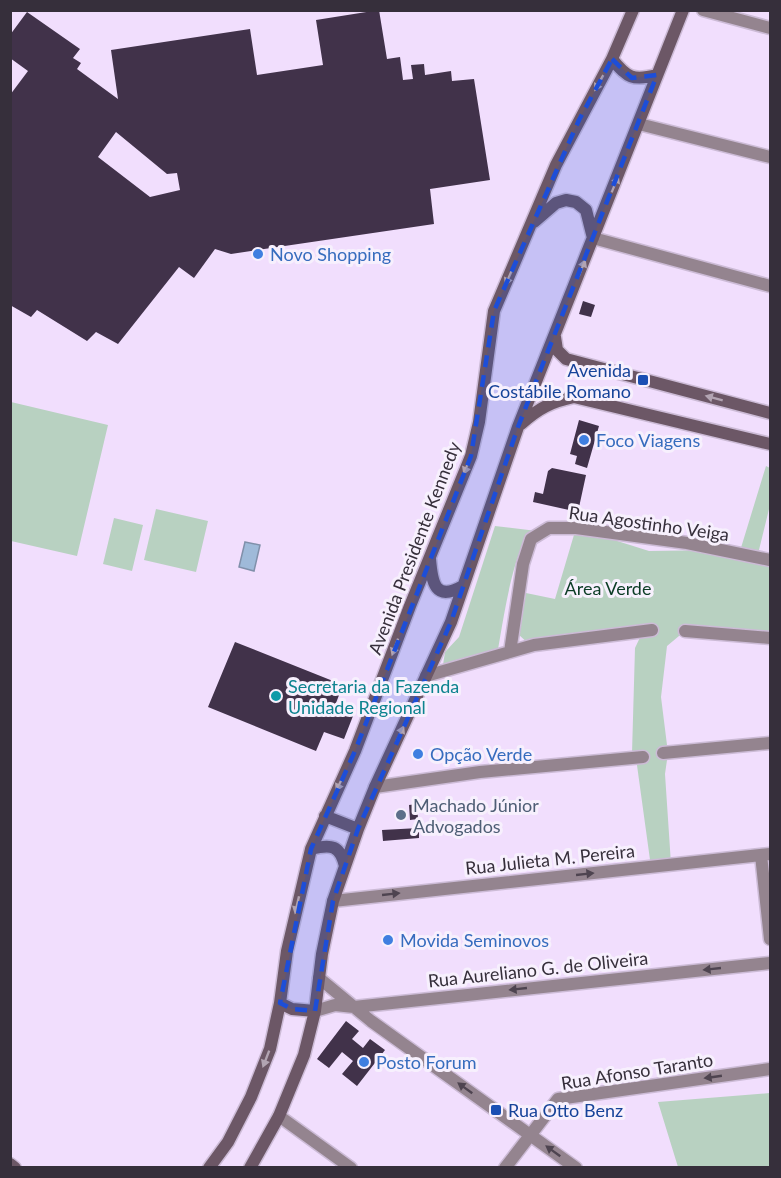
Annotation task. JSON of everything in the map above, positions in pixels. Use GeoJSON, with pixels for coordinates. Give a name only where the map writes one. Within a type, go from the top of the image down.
{"type":"FeatureCollection","features":[{"type":"Feature","properties":{"kind":"main road","name":"Avenida Presidente Kennedy"},"geometry":{"type":"LineString","coordinates":[[209,1167],[228,1142],[251,1097],[270,1049],[280,1003],[287,951],[311,849],[355,751],[430,555],[471,456],[494,311],[556,165],[612,59],[633,10]]}},
{"type":"Feature","properties":{"kind":"main road"},"geometry":{"type":"LineString","coordinates":[[250,1167],[279,1116],[297,1076],[315,1011],[322,954],[333,900],[358,829],[451,622],[518,427],[683,10]]}},
{"type":"Feature","properties":{"kind":"main road"},"geometry":{"type":"LineString","coordinates":[[612,59],[623,72],[632,78],[642,79],[657,75]]}},
{"type":"Feature","properties":{"kind":"main road"},"geometry":{"type":"LineString","coordinates":[[532,224],[556,203],[566,200],[576,202],[586,210],[593,238]]}},
{"type":"Feature","properties":{"kind":"main road"},"geometry":{"type":"LineString","coordinates":[[554,336],[557,350],[566,359],[771,413]]}},
{"type":"Feature","properties":{"kind":"main road"},"geometry":{"type":"LineString","coordinates":[[518,427],[536,410],[558,400],[574,397],[770,442]]}},
{"type":"Feature","properties":{"kind":"main road"},"geometry":{"type":"LineString","coordinates":[[430,555],[432,578],[437,590],[441,592],[455,590],[463,586]]}},
{"type":"Feature","properties":{"kind":"main road"},"geometry":{"type":"LineString","coordinates":[[325,816],[358,829]]}},
{"type":"Feature","properties":{"kind":"main road"},"geometry":{"type":"LineString","coordinates":[[311,849],[327,846],[335,848],[341,853],[345,866]]}},
{"type":"Feature","properties":{"kind":"main road"},"geometry":{"type":"LineString","coordinates":[[280,1003],[292,1009],[315,1011]]}},
{"type":"Feature","properties":{"kind":"main road"},"geometry":{"type":"LineString","coordinates":[[10,1164],[15,1167]]}},
{"type":"Feature","properties":{"kind":"street"},"geometry":{"type":"LineString","coordinates":[[703,10],[771,28]]}},
{"type":"Feature","properties":{"kind":"street"},"geometry":{"type":"LineString","coordinates":[[639,124],[771,157]]}},
{"type":"Feature","properties":{"kind":"street"},"geometry":{"type":"LineString","coordinates":[[593,238],[771,286]]}},
{"type":"Feature","properties":{"kind":"street","name":"Rua Agostinho Veiga"},"geometry":{"type":"LineString","coordinates":[[510,652],[523,564],[531,539],[549,528],[576,528],[687,543],[771,560]]}},
{"type":"Feature","properties":{"kind":"street"},"geometry":{"type":"LineString","coordinates":[[426,676],[534,645],[652,630]]}},
{"type":"Feature","properties":{"kind":"street"},"geometry":{"type":"LineString","coordinates":[[685,631],[771,638]]}},
{"type":"Feature","properties":{"kind":"street"},"geometry":{"type":"LineString","coordinates":[[663,753],[771,743]]}},
{"type":"Feature","properties":{"kind":"street"},"geometry":{"type":"LineString","coordinates":[[375,787],[480,772],[643,757]]}},
{"type":"Feature","properties":{"kind":"street"},"geometry":{"type":"LineString","coordinates":[[766,854],[771,939]]}},
{"type":"Feature","properties":{"kind":"street","name":"Rua Julieta M. Pereira"},"geometry":{"type":"LineString","coordinates":[[333,900],[766,854]]}},
{"type":"Feature","properties":{"kind":"street","name":"Rua Aureliano G. de Oliveira"},"geometry":{"type":"LineString","coordinates":[[354,1007],[771,963]]}},
{"type":"Feature","properties":{"kind":"street"},"geometry":{"type":"LineString","coordinates":[[320,978],[354,1007],[576,1167]]}},
{"type":"Feature","properties":{"kind":"street"},"geometry":{"type":"LineString","coordinates":[[315,1011],[335,1005],[354,1007]]}},
{"type":"Feature","properties":{"kind":"street","name":"Rua Afonso Taranto"},"geometry":{"type":"LineString","coordinates":[[505,1167],[558,1099],[771,1069]]}},
{"type":"Feature","properties":{"kind":"street"},"geometry":{"type":"LineString","coordinates":[[279,1116],[351,1167]]}},
{"type":"Feature","properties":{"kind":"highlighted area"},"geometry":{"type":"Polygon","coordinates":[[[612,59],[632,78],[657,75],[518,427],[451,622],[358,829],[333,901],[315,1011],[292,1009],[280,1003],[311,849],[355,751],[471,456],[494,311],[579,120],[612,59]]]}},
{"type":"Feature","properties":{"kind":"green space"},"geometry":{"type":"Polygon","coordinates":[[[11,402],[108,425],[77,556],[11,541],[11,402]]]}},
{"type":"Feature","properties":{"kind":"green space"},"geometry":{"type":"Polygon","coordinates":[[[766,466],[770,468],[770,505],[758,554],[740,551],[766,466]]]}},
{"type":"Feature","properties":{"kind":"green space"},"geometry":{"type":"Polygon","coordinates":[[[156,509],[208,521],[196,572],[144,560],[156,509]]]}},
{"type":"Feature","properties":{"kind":"green space"},"geometry":{"type":"Polygon","coordinates":[[[114,518],[143,525],[132,571],[103,564],[114,518]]]}},
{"type":"Feature","properties":{"kind":"green space","name":"Área Verde"},"geometry":{"type":"Polygon","coordinates":[[[495,526],[537,531],[529,535],[518,558],[497,655],[450,670],[443,665],[445,652],[459,637],[495,526]]]}},
{"type":"Feature","properties":{"kind":"green space","name":"Área Verde"},"geometry":{"type":"Polygon","coordinates":[[[576,528],[649,551],[716,550],[770,567],[770,639],[685,631],[667,646],[661,697],[668,753],[665,774],[671,864],[651,867],[636,758],[632,753],[635,648],[644,629],[530,645],[518,634],[526,593],[555,599],[576,528]]]}},
{"type":"Feature","properties":{"kind":"green space"},"geometry":{"type":"Polygon","coordinates":[[[770,1093],[770,1167],[678,1167],[658,1102],[770,1093]]]}},
{"type":"Feature","properties":{"kind":"water"},"geometry":{"type":"Polygon","coordinates":[[[245,542],[260,545],[254,571],[239,567],[245,542]]]}},
{"type":"Feature","properties":{"kind":"building"},"geometry":{"type":"Polygon","coordinates":[[[379,10],[387,59],[400,57],[403,80],[413,79],[411,65],[424,64],[425,75],[451,71],[452,81],[474,79],[490,180],[430,189],[434,224],[231,254],[215,249],[194,278],[179,267],[118,344],[96,332],[87,341],[37,310],[31,317],[10,305],[10,95],[28,71],[10,58],[10,35],[27,12],[80,49],[73,58],[81,63],[77,69],[118,99],[111,50],[250,29],[257,75],[323,65],[316,20],[379,10]],[[116,132],[98,157],[150,197],[180,190],[177,173],[167,174],[116,132]]]}},
{"type":"Feature","properties":{"kind":"building"},"geometry":{"type":"Polygon","coordinates":[[[583,301],[595,305],[591,317],[579,314],[583,301]]]}},
{"type":"Feature","properties":{"kind":"building","name":"Foco Viagens"},"geometry":{"type":"Polygon","coordinates":[[[579,420],[599,426],[587,468],[575,464],[577,456],[570,454],[579,420]]]}},
{"type":"Feature","properties":{"kind":"building"},"geometry":{"type":"Polygon","coordinates":[[[552,468],[586,475],[578,512],[533,502],[535,492],[543,494],[548,471],[552,468]]]}},
{"type":"Feature","properties":{"kind":"building","name":"Secretaria da Fazenda Unidade Regional"},"geometry":{"type":"Polygon","coordinates":[[[235,642],[343,685],[334,708],[353,716],[344,739],[324,732],[316,751],[208,707],[235,642]]]}},
{"type":"Feature","properties":{"kind":"building"},"geometry":{"type":"Polygon","coordinates":[[[417,804],[418,819],[410,820],[409,805],[417,804]]]}},
{"type":"Feature","properties":{"kind":"building"},"geometry":{"type":"Polygon","coordinates":[[[419,828],[419,838],[383,841],[382,830],[419,828]]]}},
{"type":"Feature","properties":{"kind":"building"},"geometry":{"type":"Polygon","coordinates":[[[346,1021],[359,1031],[352,1039],[363,1048],[370,1039],[385,1050],[357,1086],[342,1074],[353,1061],[342,1052],[329,1068],[317,1059],[346,1021]]]}},
{"type":"Feature","properties":{"kind":"place","name":"Novo Shopping"},"geometry":{"type":"Point","coordinates":[258,254]}},
{"type":"Feature","properties":{"kind":"place","name":"Avenida Costábile Romano"},"geometry":{"type":"Point","coordinates":[643,380]}},
{"type":"Feature","properties":{"kind":"place","name":"Foco Viagens"},"geometry":{"type":"Point","coordinates":[584,440]}},
{"type":"Feature","properties":{"kind":"place","name":"Secretaria da Fazenda Unidade Regional"},"geometry":{"type":"Point","coordinates":[276,696]}},
{"type":"Feature","properties":{"kind":"place","name":"Opção Verde"},"geometry":{"type":"Point","coordinates":[418,754]}},
{"type":"Feature","properties":{"kind":"place","name":"Machado Júnior Advogados"},"geometry":{"type":"Point","coordinates":[401,815]}},
{"type":"Feature","properties":{"kind":"place","name":"Movida Seminovos"},"geometry":{"type":"Point","coordinates":[388,940]}},
{"type":"Feature","properties":{"kind":"place","name":"Posto Forum"},"geometry":{"type":"Point","coordinates":[364,1062]}},
{"type":"Feature","properties":{"kind":"place","name":"Rua Otto Benz"},"geometry":{"type":"Point","coordinates":[496,1110]}}]}
